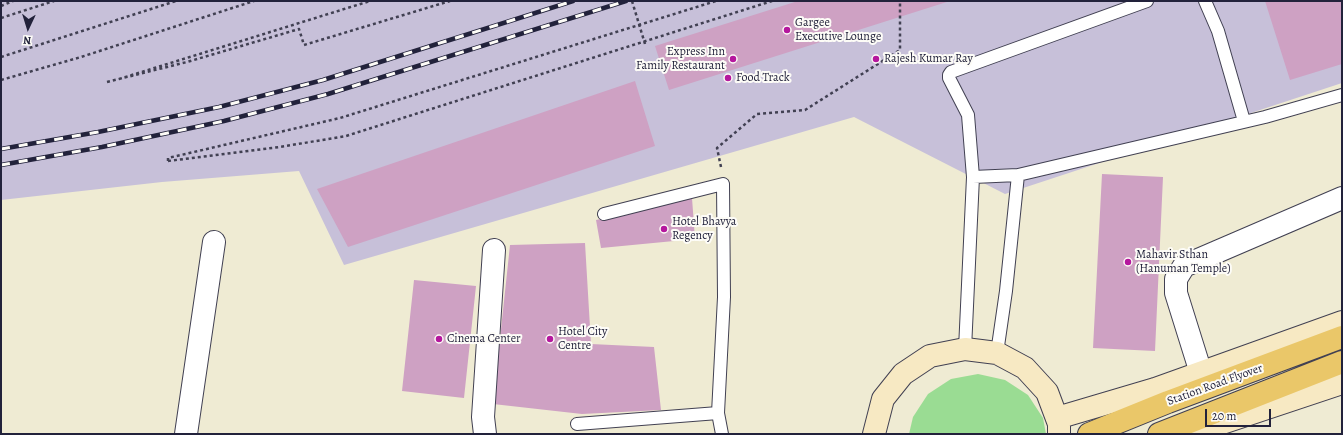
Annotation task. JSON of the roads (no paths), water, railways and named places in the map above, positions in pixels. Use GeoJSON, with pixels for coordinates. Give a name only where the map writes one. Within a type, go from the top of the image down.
{"type":"FeatureCollection","features":[{"type":"Feature","properties":{"kind":"main road"},"geometry":{"type":"LineString","coordinates":[[874,434],[883,399],[903,374],[930,356],[965,349],[997,353],[1025,368],[1047,392],[1058,426],[1155,389],[1342,322]]}},
{"type":"Feature","properties":{"kind":"main road","name":"Station Road Flyover"},"geometry":{"type":"LineString","coordinates":[[1088,434],[1168,402],[1342,337]]}},
{"type":"Feature","properties":{"kind":"main road","name":"Station Road Flyover"},"geometry":{"type":"LineString","coordinates":[[1160,434],[1342,362]]}},
{"type":"Feature","properties":{"kind":"main road"},"geometry":{"type":"LineString","coordinates":[[1199,434],[1342,383]]}},
{"type":"Feature","properties":{"kind":"street"},"geometry":{"type":"LineString","coordinates":[[1201,373],[1176,293],[1176,279],[1184,266],[1342,198]]}},
{"type":"Feature","properties":{"kind":"street"},"geometry":{"type":"LineString","coordinates":[[186,434],[214,242]]}},
{"type":"Feature","properties":{"kind":"street"},"geometry":{"type":"LineString","coordinates":[[485,434],[483,417],[494,250]]}},
{"type":"Feature","properties":{"kind":"lane"},"geometry":{"type":"LineString","coordinates":[[965,349],[973,177],[968,115],[949,78],[951,72],[1147,1]]}},
{"type":"Feature","properties":{"kind":"lane"},"geometry":{"type":"LineString","coordinates":[[1204,1],[1218,31],[1244,121]]}},
{"type":"Feature","properties":{"kind":"lane"},"geometry":{"type":"LineString","coordinates":[[973,177],[1018,175],[1244,121],[1342,95]]}},
{"type":"Feature","properties":{"kind":"lane"},"geometry":{"type":"LineString","coordinates":[[997,353],[1006,291],[1018,175]]}},
{"type":"Feature","properties":{"kind":"lane"},"geometry":{"type":"LineString","coordinates":[[604,214],[723,184],[724,297],[718,413],[722,434]]}},
{"type":"Feature","properties":{"kind":"lane"},"geometry":{"type":"LineString","coordinates":[[577,424],[718,413]]}},
{"type":"Feature","properties":{"kind":"railway"},"geometry":{"type":"LineString","coordinates":[[1,149],[98,132],[219,107],[323,80],[573,1]]}},
{"type":"Feature","properties":{"kind":"railway"},"geometry":{"type":"LineString","coordinates":[[1,165],[102,147],[224,121],[328,94],[626,1]]}},
{"type":"Feature","properties":{"kind":"place","name":"Gargee Executive Lounge"},"geometry":{"type":"Point","coordinates":[787,30]}},
{"type":"Feature","properties":{"kind":"place","name":"Express Inn Family Restaurant"},"geometry":{"type":"Point","coordinates":[733,59]}},
{"type":"Feature","properties":{"kind":"place","name":"Rajesh Kumar Ray"},"geometry":{"type":"Point","coordinates":[876,59]}},
{"type":"Feature","properties":{"kind":"place","name":"Food Track"},"geometry":{"type":"Point","coordinates":[728,78]}},
{"type":"Feature","properties":{"kind":"place","name":"Hotel Bhavya Regency"},"geometry":{"type":"Point","coordinates":[664,229]}},
{"type":"Feature","properties":{"kind":"place","name":"Mahavir Sthan (Hanuman Temple)"},"geometry":{"type":"Point","coordinates":[1128,262]}},
{"type":"Feature","properties":{"kind":"place","name":"Cinema Center"},"geometry":{"type":"Point","coordinates":[439,339]}},
{"type":"Feature","properties":{"kind":"place","name":"Hotel City Centre"},"geometry":{"type":"Point","coordinates":[550,339]}}]}
